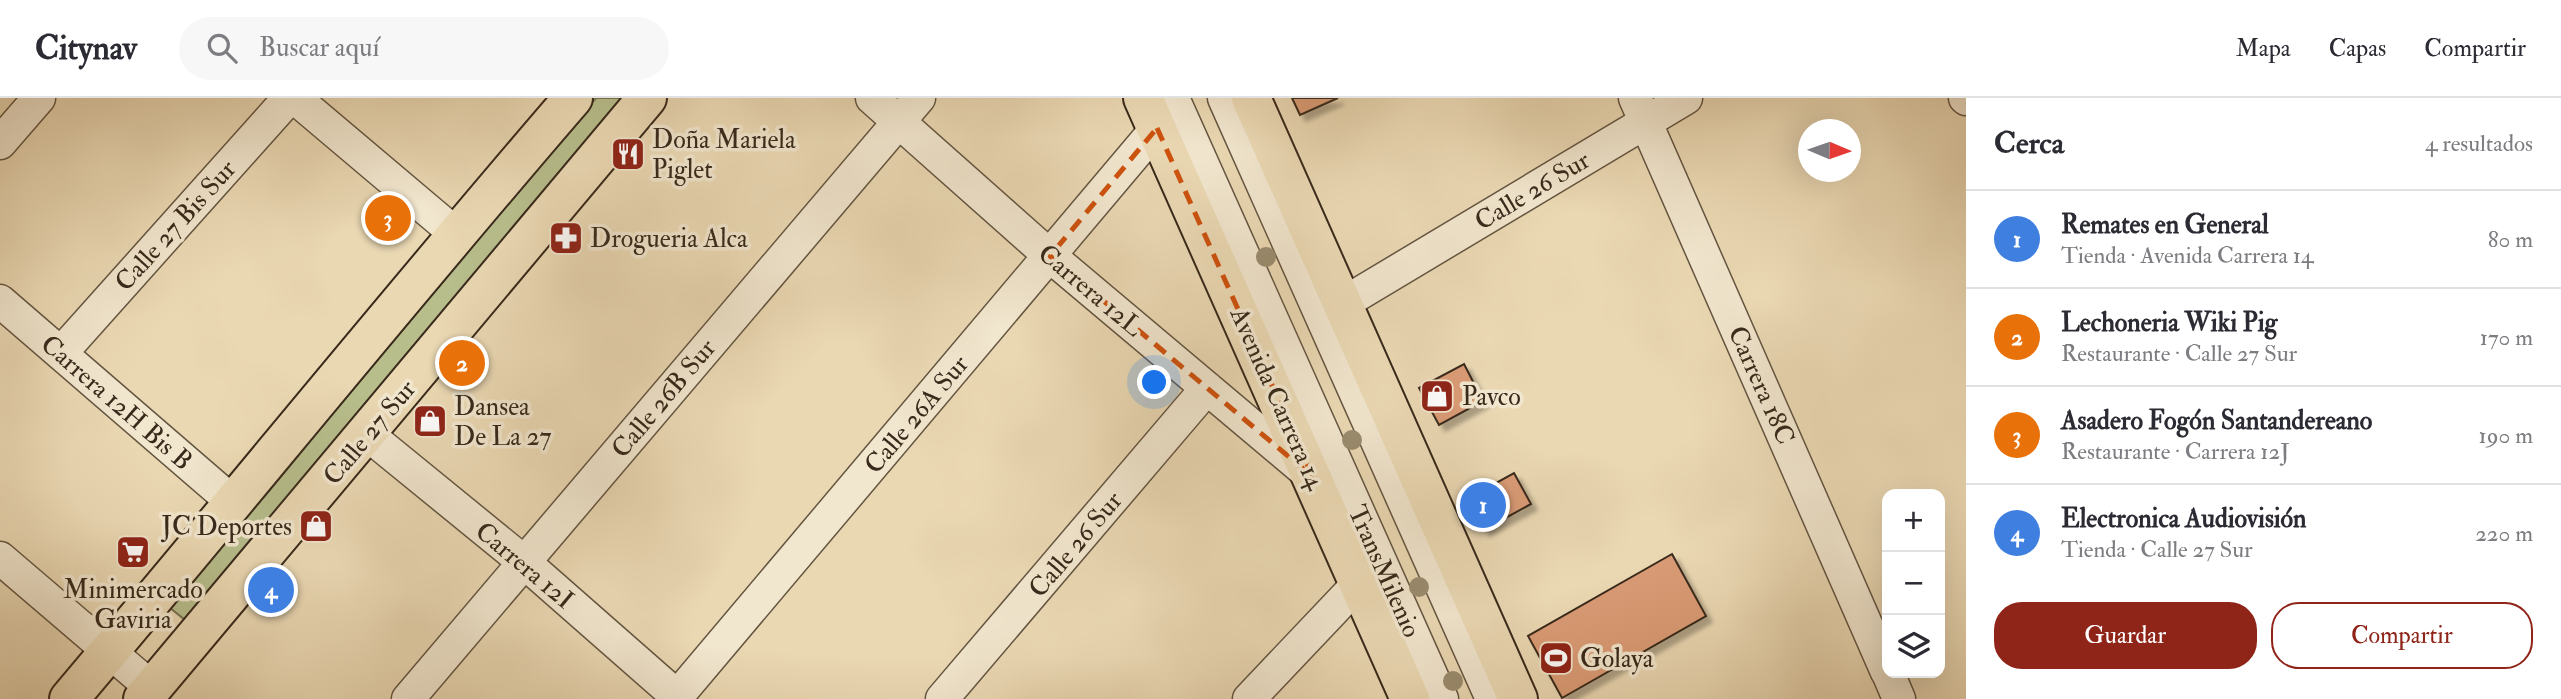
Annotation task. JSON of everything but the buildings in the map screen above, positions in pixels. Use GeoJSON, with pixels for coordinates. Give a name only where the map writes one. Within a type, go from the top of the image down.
{"type":"FeatureCollection","features":[{"type":"Feature","properties":{"kind":"main road"},"geometry":{"type":"LineString","coordinates":[[69,699],[234,505],[456,234],[573,98]]}},
{"type":"Feature","properties":{"kind":"main road","name":"Calle 27 Sur"},"geometry":{"type":"LineString","coordinates":[[147,693],[647,98]]}},
{"type":"Feature","properties":{"kind":"main road"},"geometry":{"type":"LineString","coordinates":[[1251,98],[1518,699]]}},
{"type":"Feature","properties":{"kind":"main road","name":"Avenida Carrera 14"},"geometry":{"type":"LineString","coordinates":[[1158,108],[1313,477],[1410,699]]}},
{"type":"Feature","properties":{"kind":"street"},"geometry":{"type":"LineString","coordinates":[[4,131],[40,98]]}},
{"type":"Feature","properties":{"kind":"street","name":"Calle 27 Bis Sur"},"geometry":{"type":"LineString","coordinates":[[61,353],[289,98]]}},
{"type":"Feature","properties":{"kind":"street"},"geometry":{"type":"LineString","coordinates":[[295,98],[456,234]]}},
{"type":"Feature","properties":{"kind":"street","name":"Carrera 12L"},"geometry":{"type":"LineString","coordinates":[[872,98],[909,110],[1050,256],[1313,477]]}},
{"type":"Feature","properties":{"kind":"street","name":"TransMilenio"},"geometry":{"type":"LineString","coordinates":[[1224,98],[1492,699]]}},
{"type":"Feature","properties":{"kind":"street","name":"Calle 26 Sur"},"geometry":{"type":"LineString","coordinates":[[1342,304],[1641,109],[1686,98]]}},
{"type":"Feature","properties":{"kind":"street","name":"TransMilenio"},"geometry":{"type":"LineString","coordinates":[[1158,108],[1442,699]]}},
{"type":"Feature","properties":{"kind":"street","name":"Calle 26A Sur"},"geometry":{"type":"LineString","coordinates":[[678,698],[1050,256],[1158,108]]}},
{"type":"Feature","properties":{"kind":"street","name":"Carrera 18C"},"geometry":{"type":"LineString","coordinates":[[1641,109],[1882,661]]}},
{"type":"Feature","properties":{"kind":"street","name":"Calle 26B Sur"},"geometry":{"type":"LineString","coordinates":[[408,699],[909,110]]}},
{"type":"Feature","properties":{"kind":"street","name":"Carrera 12H Bis B"},"geometry":{"type":"LineString","coordinates":[[0,300],[234,505]]}},
{"type":"Feature","properties":{"kind":"street","name":"Calle 26 Sur"},"geometry":{"type":"LineString","coordinates":[[942,699],[1207,388]]}},
{"type":"Feature","properties":{"kind":"street","name":"Carrera 12I"},"geometry":{"type":"LineString","coordinates":[[367,434],[524,562],[678,698]]}},
{"type":"Feature","properties":{"kind":"street"},"geometry":{"type":"LineString","coordinates":[[0,558],[109,652],[147,693]]}},
{"type":"Feature","properties":{"kind":"street"},"geometry":{"type":"LineString","coordinates":[[1249,699],[1359,583]]}},
{"type":"Feature","properties":{"kind":"street","name":"Carrera 18C"},"geometry":{"type":"LineString","coordinates":[[1890,678],[1899,699]]}},
{"type":"Feature","properties":{"kind":"highlighted area"},"geometry":{"type":"Polygon","coordinates":[[[1157,128],[1313,477],[1050,256],[1157,128]]]}},
{"type":"Feature","properties":{"kind":"green space"},"geometry":{"type":"Polygon","coordinates":[[[596,98],[632,98],[190,624],[169,607],[596,98]]]}},
{"type":"Feature","properties":{"kind":"place","name":"Doña Mariela Piglet"},"geometry":{"type":"Point","coordinates":[628,154]}},
{"type":"Feature","properties":{"kind":"place","name":"Asadero Fogón Santandereano"},"geometry":{"type":"Point","coordinates":[388,218]}},
{"type":"Feature","properties":{"kind":"place","name":"Drogueria Alca"},"geometry":{"type":"Point","coordinates":[566,238]}},
{"type":"Feature","properties":{"kind":"place","name":"Lechoneria Wiki Pig"},"geometry":{"type":"Point","coordinates":[462,363]}},
{"type":"Feature","properties":{"kind":"place","name":"Pavco"},"geometry":{"type":"Point","coordinates":[1437,396]}},
{"type":"Feature","properties":{"kind":"place","name":"Dansea De La 27"},"geometry":{"type":"Point","coordinates":[430,421]}},
{"type":"Feature","properties":{"kind":"place","name":"Remates en General"},"geometry":{"type":"Point","coordinates":[1483,505]}},
{"type":"Feature","properties":{"kind":"place","name":"JC Deportes"},"geometry":{"type":"Point","coordinates":[316,526]}},
{"type":"Feature","properties":{"kind":"place","name":"Minimercado Gaviria"},"geometry":{"type":"Point","coordinates":[133,552]}},
{"type":"Feature","properties":{"kind":"place","name":"Electronica Audiovisión"},"geometry":{"type":"Point","coordinates":[271,590]}},
{"type":"Feature","properties":{"kind":"place","name":"Golaya"},"geometry":{"type":"Point","coordinates":[1556,658]}}]}
